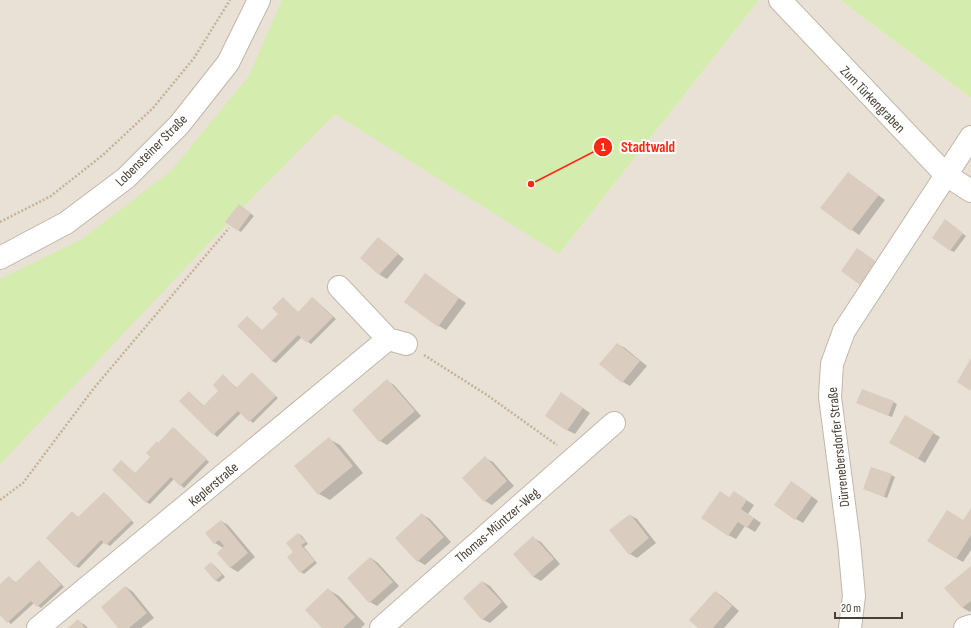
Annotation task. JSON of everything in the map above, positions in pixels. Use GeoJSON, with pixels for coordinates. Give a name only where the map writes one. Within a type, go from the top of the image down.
{"type":"FeatureCollection","features":[{"type":"Feature","properties":{"kind":"street","name":"Lobensteiner Straße"},"geometry":{"type":"LineString","coordinates":[[0,258],[66,223],[126,178],[179,125],[228,63],[260,0]]}},
{"type":"Feature","properties":{"kind":"street","name":"Zum Türkengraben"},"geometry":{"type":"LineString","coordinates":[[780,0],[946,176],[971,191]]}},
{"type":"Feature","properties":{"kind":"street","name":"Dürrenebersdorfer Straße"},"geometry":{"type":"LineString","coordinates":[[850,628],[854,596],[849,542],[830,397],[832,364],[844,331],[971,137]]}},
{"type":"Feature","properties":{"kind":"street"},"geometry":{"type":"LineString","coordinates":[[339,287],[404,345]]}},
{"type":"Feature","properties":{"kind":"street","name":"Keplerstraße"},"geometry":{"type":"LineString","coordinates":[[38,628],[404,345]]}},
{"type":"Feature","properties":{"kind":"street","name":"Thomas-Müntzer-Weg"},"geometry":{"type":"LineString","coordinates":[[381,628],[614,423]]}},
{"type":"Feature","properties":{"kind":"street"},"geometry":{"type":"LineString","coordinates":[[965,628],[971,626]]}},
{"type":"Feature","properties":{"kind":"path"},"geometry":{"type":"LineString","coordinates":[[0,222],[51,196],[104,154],[153,108],[194,58],[230,0]]}},
{"type":"Feature","properties":{"kind":"path"},"geometry":{"type":"LineString","coordinates":[[0,500],[23,484],[94,388],[229,228]]}},
{"type":"Feature","properties":{"kind":"path"},"geometry":{"type":"LineString","coordinates":[[404,345],[487,395],[557,446]]}},
{"type":"Feature","properties":{"kind":"shaded area"},"geometry":{"type":"Polygon","coordinates":[[[0,0],[327,0],[559,254],[759,0],[840,0],[971,98],[971,628],[0,628],[0,0]]]}},
{"type":"Feature","properties":{"kind":"green space"},"geometry":{"type":"Polygon","coordinates":[[[282,0],[759,0],[559,254],[335,114],[246,204],[0,464],[0,279],[82,239],[171,171],[249,76],[282,0]]]}},
{"type":"Feature","properties":{"kind":"green space"},"geometry":{"type":"Polygon","coordinates":[[[840,0],[971,0],[971,98],[840,0]]]}},
{"type":"Feature","properties":{"kind":"building"},"geometry":{"type":"Polygon","coordinates":[[[848,172],[879,195],[851,231],[820,208],[848,172]]]}},
{"type":"Feature","properties":{"kind":"building"},"geometry":{"type":"Polygon","coordinates":[[[239,204],[251,213],[238,231],[225,222],[239,204]]]}},
{"type":"Feature","properties":{"kind":"building"},"geometry":{"type":"Polygon","coordinates":[[[945,219],[963,233],[950,251],[932,238],[945,219]]]}},
{"type":"Feature","properties":{"kind":"building"},"geometry":{"type":"Polygon","coordinates":[[[378,237],[398,254],[379,275],[360,258],[378,237]]]}},
{"type":"Feature","properties":{"kind":"building"},"geometry":{"type":"Polygon","coordinates":[[[857,248],[877,262],[860,285],[841,271],[857,248]]]}},
{"type":"Feature","properties":{"kind":"building"},"geometry":{"type":"Polygon","coordinates":[[[425,273],[459,298],[438,327],[404,302],[425,273]]]}},
{"type":"Feature","properties":{"kind":"building"},"geometry":{"type":"Polygon","coordinates":[[[283,297],[298,312],[312,297],[333,317],[307,343],[298,335],[272,361],[237,326],[247,316],[262,330],[278,314],[272,308],[283,297]]]}},
{"type":"Feature","properties":{"kind":"building"},"geometry":{"type":"Polygon","coordinates":[[[617,343],[640,361],[622,383],[599,364],[617,343]]]}},
{"type":"Feature","properties":{"kind":"building"},"geometry":{"type":"Polygon","coordinates":[[[971,358],[971,391],[957,382],[971,358]]]}},
{"type":"Feature","properties":{"kind":"building"},"geometry":{"type":"Polygon","coordinates":[[[252,372],[276,396],[249,422],[238,411],[213,435],[179,401],[189,391],[203,406],[218,391],[213,385],[223,374],[236,388],[252,372]]]}},
{"type":"Feature","properties":{"kind":"building"},"geometry":{"type":"Polygon","coordinates":[[[387,379],[415,411],[379,442],[352,410],[387,379]]]}},
{"type":"Feature","properties":{"kind":"building"},"geometry":{"type":"Polygon","coordinates":[[[862,389],[894,401],[888,416],[856,403],[862,389]]]}},
{"type":"Feature","properties":{"kind":"building"},"geometry":{"type":"Polygon","coordinates":[[[561,392],[583,408],[567,431],[545,416],[561,392]]]}},
{"type":"Feature","properties":{"kind":"building"},"geometry":{"type":"Polygon","coordinates":[[[905,415],[934,432],[918,459],[889,443],[905,415]]]}},
{"type":"Feature","properties":{"kind":"building"},"geometry":{"type":"Polygon","coordinates":[[[173,427],[207,459],[180,486],[171,477],[146,503],[112,470],[121,460],[135,473],[150,457],[146,453],[173,427]]]}},
{"type":"Feature","properties":{"kind":"building"},"geometry":{"type":"Polygon","coordinates":[[[329,437],[353,466],[318,495],[294,466],[329,437]]]}},
{"type":"Feature","properties":{"kind":"building"},"geometry":{"type":"Polygon","coordinates":[[[485,456],[507,481],[484,502],[462,478],[485,456]]]}},
{"type":"Feature","properties":{"kind":"building"},"geometry":{"type":"Polygon","coordinates":[[[871,467],[892,474],[884,497],[863,489],[871,467]]]}},
{"type":"Feature","properties":{"kind":"building"},"geometry":{"type":"Polygon","coordinates":[[[791,481],[812,496],[795,520],[774,505],[791,481]]]}},
{"type":"Feature","properties":{"kind":"building"},"geometry":{"type":"Polygon","coordinates":[[[720,491],[729,497],[734,491],[747,500],[741,509],[754,518],[747,528],[738,522],[728,536],[701,518],[720,491]]]}},
{"type":"Feature","properties":{"kind":"building"},"geometry":{"type":"Polygon","coordinates":[[[104,492],[132,520],[106,545],[101,540],[75,567],[46,538],[72,511],[78,517],[104,492]]]}},
{"type":"Feature","properties":{"kind":"building"},"geometry":{"type":"Polygon","coordinates":[[[971,508],[971,535],[956,559],[927,541],[947,510],[963,520],[971,508]]]}},
{"type":"Feature","properties":{"kind":"building"},"geometry":{"type":"Polygon","coordinates":[[[422,513],[444,537],[417,562],[395,538],[422,513]]]}},
{"type":"Feature","properties":{"kind":"building"},"geometry":{"type":"Polygon","coordinates":[[[630,514],[649,538],[629,555],[609,530],[630,514]]]}},
{"type":"Feature","properties":{"kind":"building"},"geometry":{"type":"Polygon","coordinates":[[[221,520],[248,553],[230,568],[217,553],[224,546],[219,540],[214,544],[205,533],[221,520]]]}},
{"type":"Feature","properties":{"kind":"building"},"geometry":{"type":"Polygon","coordinates":[[[298,533],[306,542],[301,545],[315,561],[300,573],[287,557],[293,552],[286,543],[298,533]]]}},
{"type":"Feature","properties":{"kind":"building"},"geometry":{"type":"Polygon","coordinates":[[[533,536],[554,559],[533,577],[513,554],[533,536]]]}},
{"type":"Feature","properties":{"kind":"building"},"geometry":{"type":"Polygon","coordinates":[[[370,557],[393,582],[369,603],[347,578],[370,557]]]}},
{"type":"Feature","properties":{"kind":"building"},"geometry":{"type":"Polygon","coordinates":[[[39,560],[61,585],[37,607],[31,601],[7,623],[0,615],[0,584],[9,576],[15,583],[39,560]]]}},
{"type":"Feature","properties":{"kind":"building"},"geometry":{"type":"Polygon","coordinates":[[[211,562],[222,575],[215,581],[204,568],[211,562]]]}},
{"type":"Feature","properties":{"kind":"building"},"geometry":{"type":"Polygon","coordinates":[[[971,566],[971,601],[962,608],[944,588],[971,566]]]}},
{"type":"Feature","properties":{"kind":"building"},"geometry":{"type":"Polygon","coordinates":[[[482,581],[502,602],[482,620],[463,598],[482,581]]]}},
{"type":"Feature","properties":{"kind":"building"},"geometry":{"type":"Polygon","coordinates":[[[125,586],[147,613],[129,628],[118,628],[101,607],[125,586]]]}},
{"type":"Feature","properties":{"kind":"building"},"geometry":{"type":"Polygon","coordinates":[[[328,588],[355,617],[343,628],[322,628],[305,610],[328,588]]]}},
{"type":"Feature","properties":{"kind":"building"},"geometry":{"type":"Polygon","coordinates":[[[715,591],[732,606],[713,628],[698,628],[689,620],[715,591]]]}},
{"type":"Feature","properties":{"kind":"building"},"geometry":{"type":"Polygon","coordinates":[[[78,619],[85,628],[68,628],[78,619]]]}},
{"type":"Feature","properties":{"kind":"place","name":"Stadtwald"},"geometry":{"type":"Point","coordinates":[531,184]}}]}
